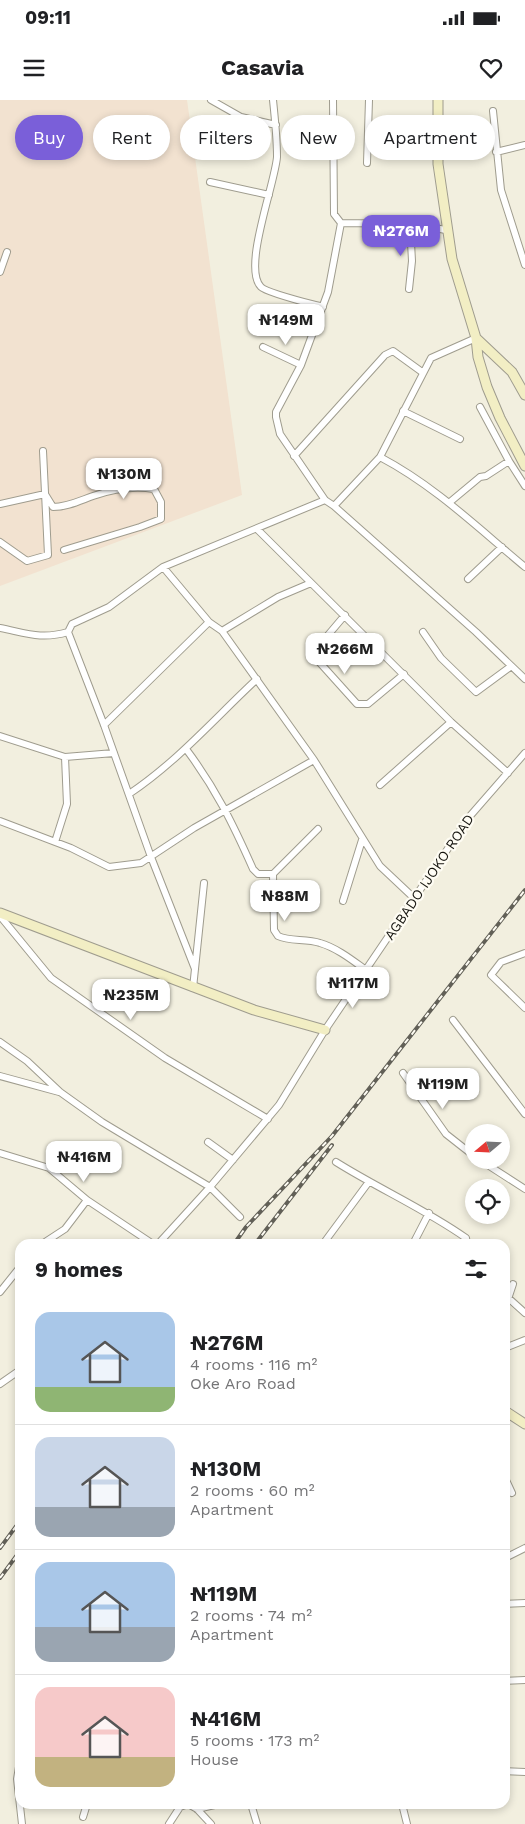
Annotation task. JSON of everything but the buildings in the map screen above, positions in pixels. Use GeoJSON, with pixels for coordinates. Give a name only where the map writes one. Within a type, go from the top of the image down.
{"type":"FeatureCollection","features":[{"type":"Feature","properties":{"kind":"main road"},"geometry":{"type":"LineString","coordinates":[[438,100],[438,164],[446,230],[460,290],[476,338],[478,357],[487,387],[500,418],[525,466]]}},
{"type":"Feature","properties":{"kind":"main road"},"geometry":{"type":"LineString","coordinates":[[476,338],[512,372],[525,395]]}},
{"type":"Feature","properties":{"kind":"main road"},"geometry":{"type":"LineString","coordinates":[[0,914],[95,948],[193,988],[254,1010],[325,1030]]}},
{"type":"Feature","properties":{"kind":"main road"},"geometry":{"type":"LineString","coordinates":[[510,1416],[525,1424]]}},
{"type":"Feature","properties":{"kind":"street"},"geometry":{"type":"LineString","coordinates":[[211,100],[241,117],[276,125]]}},
{"type":"Feature","properties":{"kind":"street"},"geometry":{"type":"LineString","coordinates":[[273,100],[276,125],[276,157],[258,240],[258,282],[265,291],[323,307]]}},
{"type":"Feature","properties":{"kind":"street"},"geometry":{"type":"LineString","coordinates":[[333,100],[334,214],[341,223],[328,292],[323,307],[300,365],[276,412],[280,434],[325,500],[476,632],[510,667],[525,679]]}},
{"type":"Feature","properties":{"kind":"street"},"geometry":{"type":"LineString","coordinates":[[367,163],[369,100]]}},
{"type":"Feature","properties":{"kind":"street"},"geometry":{"type":"LineString","coordinates":[[493,111],[501,190],[525,266]]}},
{"type":"Feature","properties":{"kind":"street"},"geometry":{"type":"LineString","coordinates":[[496,152],[525,145]]}},
{"type":"Feature","properties":{"kind":"street"},"geometry":{"type":"LineString","coordinates":[[210,182],[268,195]]}},
{"type":"Feature","properties":{"kind":"street"},"geometry":{"type":"LineString","coordinates":[[341,223],[410,224],[446,230]]}},
{"type":"Feature","properties":{"kind":"street"},"geometry":{"type":"LineString","coordinates":[[409,289],[412,261],[410,224]]}},
{"type":"Feature","properties":{"kind":"street"},"geometry":{"type":"LineString","coordinates":[[0,272],[7,252]]}},
{"type":"Feature","properties":{"kind":"street"},"geometry":{"type":"LineString","coordinates":[[334,506],[380,457],[422,372],[431,358],[476,338]]}},
{"type":"Feature","properties":{"kind":"street"},"geometry":{"type":"LineString","coordinates":[[263,347],[300,365]]}},
{"type":"Feature","properties":{"kind":"street"},"geometry":{"type":"LineString","coordinates":[[294,456],[385,355],[393,351],[422,372]]}},
{"type":"Feature","properties":{"kind":"street"},"geometry":{"type":"LineString","coordinates":[[480,407],[509,461],[525,486]]}},
{"type":"Feature","properties":{"kind":"street"},"geometry":{"type":"LineString","coordinates":[[403,411],[460,439]]}},
{"type":"Feature","properties":{"kind":"street"},"geometry":{"type":"LineString","coordinates":[[0,542],[27,561],[48,555],[43,451]]}},
{"type":"Feature","properties":{"kind":"street"},"geometry":{"type":"LineString","coordinates":[[380,457],[401,468],[450,502],[525,567]]}},
{"type":"Feature","properties":{"kind":"street"},"geometry":{"type":"LineString","coordinates":[[450,502],[480,477],[486,476],[509,461]]}},
{"type":"Feature","properties":{"kind":"street"},"geometry":{"type":"LineString","coordinates":[[45,494],[52,507],[64,507],[96,495],[138,487],[154,490],[161,502],[161,518],[140,527],[64,550]]}},
{"type":"Feature","properties":{"kind":"street"},"geometry":{"type":"LineString","coordinates":[[0,504],[45,494]]}},
{"type":"Feature","properties":{"kind":"street"},"geometry":{"type":"LineString","coordinates":[[195,970],[68,632],[72,624],[109,606],[163,568],[196,552],[258,530],[325,500]]}},
{"type":"Feature","properties":{"kind":"street"},"geometry":{"type":"LineString","coordinates":[[258,530],[451,722],[508,773]]}},
{"type":"Feature","properties":{"kind":"street"},"geometry":{"type":"LineString","coordinates":[[468,579],[502,548]]}},
{"type":"Feature","properties":{"kind":"street"},"geometry":{"type":"LineString","coordinates":[[163,568],[209,622],[222,631],[314,760],[362,840],[380,866],[414,898]]}},
{"type":"Feature","properties":{"kind":"street"},"geometry":{"type":"LineString","coordinates":[[222,631],[278,597],[311,583]]}},
{"type":"Feature","properties":{"kind":"street"},"geometry":{"type":"LineString","coordinates":[[345,615],[312,654],[357,704],[368,704],[404,674]]}},
{"type":"Feature","properties":{"kind":"street"},"geometry":{"type":"LineString","coordinates":[[104,725],[209,622]]}},
{"type":"Feature","properties":{"kind":"street"},"geometry":{"type":"LineString","coordinates":[[0,628],[39,637],[68,632]]}},
{"type":"Feature","properties":{"kind":"street"},"geometry":{"type":"LineString","coordinates":[[423,632],[441,658],[476,692],[510,667]]}},
{"type":"Feature","properties":{"kind":"street"},"geometry":{"type":"LineString","coordinates":[[129,794],[154,777],[186,749],[257,679]]}},
{"type":"Feature","properties":{"kind":"street"},"geometry":{"type":"LineString","coordinates":[[380,785],[451,722]]}},
{"type":"Feature","properties":{"kind":"street"},"geometry":{"type":"LineString","coordinates":[[0,736],[65,757],[114,753]]}},
{"type":"Feature","properties":{"kind":"street"},"geometry":{"type":"LineString","coordinates":[[186,749],[206,776],[227,811],[252,869],[258,874],[273,874],[318,829]]}},
{"type":"Feature","properties":{"kind":"street","name":"AGBADO IJOKO ROAD"},"geometry":{"type":"LineString","coordinates":[[163,1239],[268,1119],[302,1071],[325,1030],[470,816],[525,753]]}},
{"type":"Feature","properties":{"kind":"street"},"geometry":{"type":"LineString","coordinates":[[56,842],[67,804],[65,757]]}},
{"type":"Feature","properties":{"kind":"street"},"geometry":{"type":"LineString","coordinates":[[0,820],[56,842],[109,867],[133,865],[151,857],[194,828],[314,760]]}},
{"type":"Feature","properties":{"kind":"street"},"geometry":{"type":"LineString","coordinates":[[343,901],[362,840]]}},
{"type":"Feature","properties":{"kind":"street"},"geometry":{"type":"LineString","coordinates":[[273,874],[274,930],[278,936],[319,942],[339,951],[366,970]]}},
{"type":"Feature","properties":{"kind":"street"},"geometry":{"type":"LineString","coordinates":[[193,988],[204,883]]}},
{"type":"Feature","properties":{"kind":"street"},"geometry":{"type":"LineString","coordinates":[[0,914],[51,978],[166,1058],[268,1119]]}},
{"type":"Feature","properties":{"kind":"street"},"geometry":{"type":"LineString","coordinates":[[525,952],[501,962],[491,975],[525,1008]]}},
{"type":"Feature","properties":{"kind":"street"},"geometry":{"type":"LineString","coordinates":[[452,1020],[525,1114]]}},
{"type":"Feature","properties":{"kind":"street"},"geometry":{"type":"LineString","coordinates":[[0,1042],[26,1061],[60,1092],[102,1122],[210,1187],[240,1217]]}},
{"type":"Feature","properties":{"kind":"street"},"geometry":{"type":"LineString","coordinates":[[403,1073],[446,1134],[465,1149]]}},
{"type":"Feature","properties":{"kind":"street"},"geometry":{"type":"LineString","coordinates":[[0,1076],[60,1092]]}},
{"type":"Feature","properties":{"kind":"street"},"geometry":{"type":"LineString","coordinates":[[208,1142],[233,1160]]}},
{"type":"Feature","properties":{"kind":"street"},"geometry":{"type":"LineString","coordinates":[[0,1153],[49,1168],[87,1200],[146,1239]]}},
{"type":"Feature","properties":{"kind":"street"},"geometry":{"type":"LineString","coordinates":[[336,1162],[368,1183],[429,1213],[466,1239]]}},
{"type":"Feature","properties":{"kind":"street"},"geometry":{"type":"LineString","coordinates":[[495,1169],[524,1187]]}},
{"type":"Feature","properties":{"kind":"street"},"geometry":{"type":"LineString","coordinates":[[327,1239],[368,1183]]}},
{"type":"Feature","properties":{"kind":"street"},"geometry":{"type":"LineString","coordinates":[[49,1239],[64,1228],[87,1200]]}},
{"type":"Feature","properties":{"kind":"street"},"geometry":{"type":"LineString","coordinates":[[416,1239],[429,1213]]}},
{"type":"Feature","properties":{"kind":"street"},"geometry":{"type":"LineString","coordinates":[[0,1292],[15,1273]]}},
{"type":"Feature","properties":{"kind":"street"},"geometry":{"type":"LineString","coordinates":[[510,1290],[513,1284]]}},
{"type":"Feature","properties":{"kind":"street"},"geometry":{"type":"LineString","coordinates":[[510,1300],[525,1313]]}},
{"type":"Feature","properties":{"kind":"street"},"geometry":{"type":"LineString","coordinates":[[510,1346],[525,1340]]}},
{"type":"Feature","properties":{"kind":"street"},"geometry":{"type":"LineString","coordinates":[[0,1384],[15,1374]]}},
{"type":"Feature","properties":{"kind":"street"},"geometry":{"type":"LineString","coordinates":[[510,1488],[512,1492]]}},
{"type":"Feature","properties":{"kind":"street"},"geometry":{"type":"LineString","coordinates":[[510,1556],[525,1548]]}},
{"type":"Feature","properties":{"kind":"street"},"geometry":{"type":"LineString","coordinates":[[510,1604],[525,1603]]}},
{"type":"Feature","properties":{"kind":"street"},"geometry":{"type":"LineString","coordinates":[[510,1681],[525,1680]]}},
{"type":"Feature","properties":{"kind":"street"},"geometry":{"type":"LineString","coordinates":[[510,1772],[525,1772]]}},
{"type":"Feature","properties":{"kind":"street"},"geometry":{"type":"LineString","coordinates":[[20,1809],[22,1824]]}},
{"type":"Feature","properties":{"kind":"street"},"geometry":{"type":"LineString","coordinates":[[83,1817],[85,1809]]}},
{"type":"Feature","properties":{"kind":"street"},"geometry":{"type":"LineString","coordinates":[[169,1824],[179,1809]]}},
{"type":"Feature","properties":{"kind":"street"},"geometry":{"type":"LineString","coordinates":[[197,1809],[210,1824]]}},
{"type":"Feature","properties":{"kind":"street"},"geometry":{"type":"LineString","coordinates":[[252,1809],[257,1824]]}},
{"type":"Feature","properties":{"kind":"street"},"geometry":{"type":"LineString","coordinates":[[403,1809],[407,1824]]}},
{"type":"Feature","properties":{"kind":"shaded area"},"geometry":{"type":"Polygon","coordinates":[[[0,100],[187,100],[189,115],[180,115],[180,160],[195,160],[242,495],[0,586],[0,100]]]}},
{"type":"Feature","properties":{"kind":"railway"},"geometry":{"type":"LineString","coordinates":[[238,1239],[246,1227],[332,1136],[525,890]]}},
{"type":"Feature","properties":{"kind":"railway"},"geometry":{"type":"LineString","coordinates":[[259,1239],[332,1145]]}},
{"type":"Feature","properties":{"kind":"railway"},"geometry":{"type":"LineString","coordinates":[[0,1548],[15,1528]]}},
{"type":"Feature","properties":{"kind":"railway"},"geometry":{"type":"LineString","coordinates":[[0,1578],[15,1558]]}}]}
